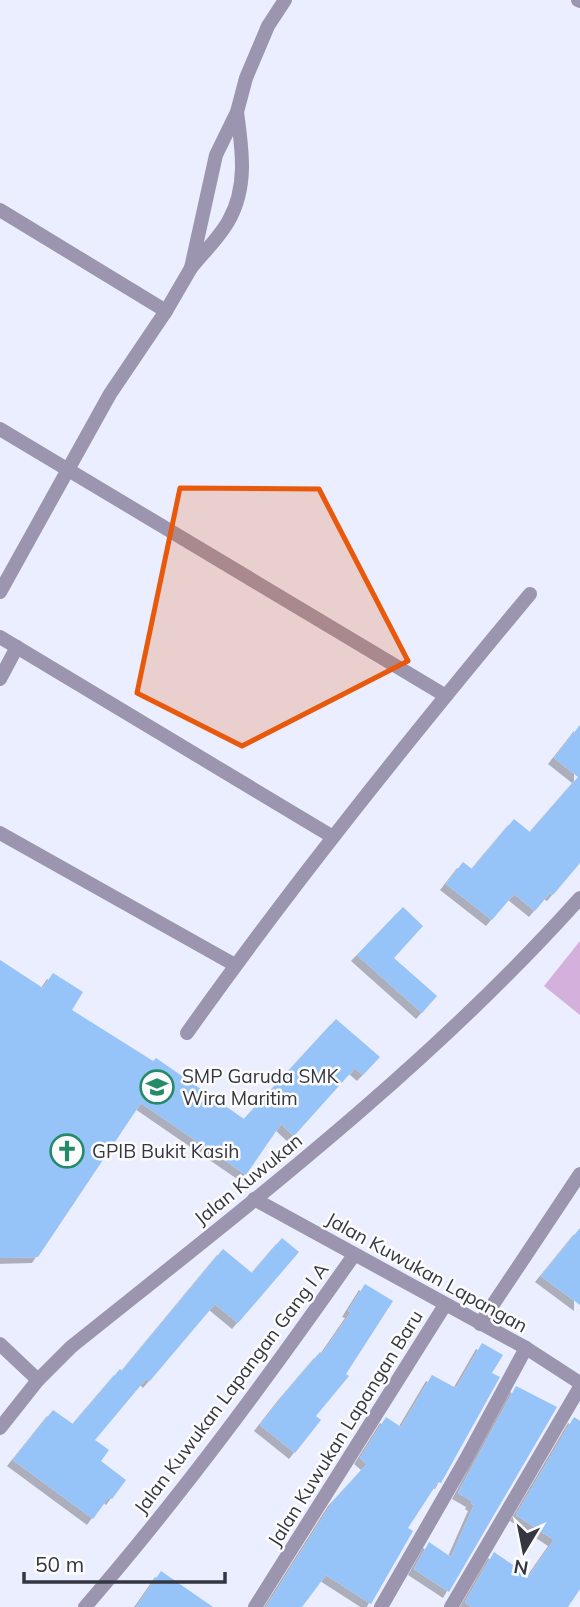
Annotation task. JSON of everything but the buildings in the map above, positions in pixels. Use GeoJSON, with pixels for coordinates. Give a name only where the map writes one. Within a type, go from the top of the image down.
{"type":"FeatureCollection","features":[{"type":"Feature","properties":{"kind":"street"},"geometry":{"type":"LineString","coordinates":[[191,268],[216,155],[237,112],[246,78],[268,26],[285,0]]}},
{"type":"Feature","properties":{"kind":"street"},"geometry":{"type":"LineString","coordinates":[[0,592],[110,394],[166,311],[191,268],[229,221],[240,191],[243,160],[237,112]]}},
{"type":"Feature","properties":{"kind":"street"},"geometry":{"type":"LineString","coordinates":[[0,210],[166,311]]}},
{"type":"Feature","properties":{"kind":"street"},"geometry":{"type":"LineString","coordinates":[[0,429],[446,696]]}},
{"type":"Feature","properties":{"kind":"street"},"geometry":{"type":"LineString","coordinates":[[187,1033],[235,965],[333,837],[530,594]]}},
{"type":"Feature","properties":{"kind":"street"},"geometry":{"type":"LineString","coordinates":[[0,637],[333,837]]}},
{"type":"Feature","properties":{"kind":"street"},"geometry":{"type":"LineString","coordinates":[[0,679],[17,648]]}},
{"type":"Feature","properties":{"kind":"street"},"geometry":{"type":"LineString","coordinates":[[0,833],[235,965]]}},
{"type":"Feature","properties":{"kind":"street","name":"Jalan Kuwukan"},"geometry":{"type":"LineString","coordinates":[[0,1428],[38,1380],[71,1347],[354,1118],[547,936],[580,898]]}},
{"type":"Feature","properties":{"kind":"street"},"geometry":{"type":"LineString","coordinates":[[480,1324],[580,1174]]}},
{"type":"Feature","properties":{"kind":"street","name":"Jalan Kuwukan Lapangan"},"geometry":{"type":"LineString","coordinates":[[254,1199],[526,1348],[580,1385]]}},
{"type":"Feature","properties":{"kind":"street","name":"Jalan Kuwukan Lapangan Gang I A"},"geometry":{"type":"LineString","coordinates":[[85,1607],[128,1557],[247,1405],[354,1255]]}},
{"type":"Feature","properties":{"kind":"street","name":"Jalan Kuwukan Lapangan Baru"},"geometry":{"type":"LineString","coordinates":[[255,1607],[445,1305]]}},
{"type":"Feature","properties":{"kind":"street"},"geometry":{"type":"LineString","coordinates":[[0,1344],[38,1380]]}},
{"type":"Feature","properties":{"kind":"street"},"geometry":{"type":"LineString","coordinates":[[381,1607],[526,1348]]}},
{"type":"Feature","properties":{"kind":"street"},"geometry":{"type":"LineString","coordinates":[[451,1607],[580,1385]]}},
{"type":"Feature","properties":{"kind":"highlighted area"},"geometry":{"type":"Polygon","coordinates":[[[180,488],[319,489],[408,661],[242,746],[137,693],[180,488]]]}},
{"type":"Feature","properties":{"kind":"shaded area"},"geometry":{"type":"Polygon","coordinates":[[[580,941],[580,1015],[544,986],[580,941]]]}},
{"type":"Feature","properties":{"kind":"place","name":"SMP Garuda SMK Wira Maritim"},"geometry":{"type":"Point","coordinates":[157,1087]}},
{"type":"Feature","properties":{"kind":"place","name":"GPIB Bukit Kasih"},"geometry":{"type":"Point","coordinates":[67,1151]}}]}
